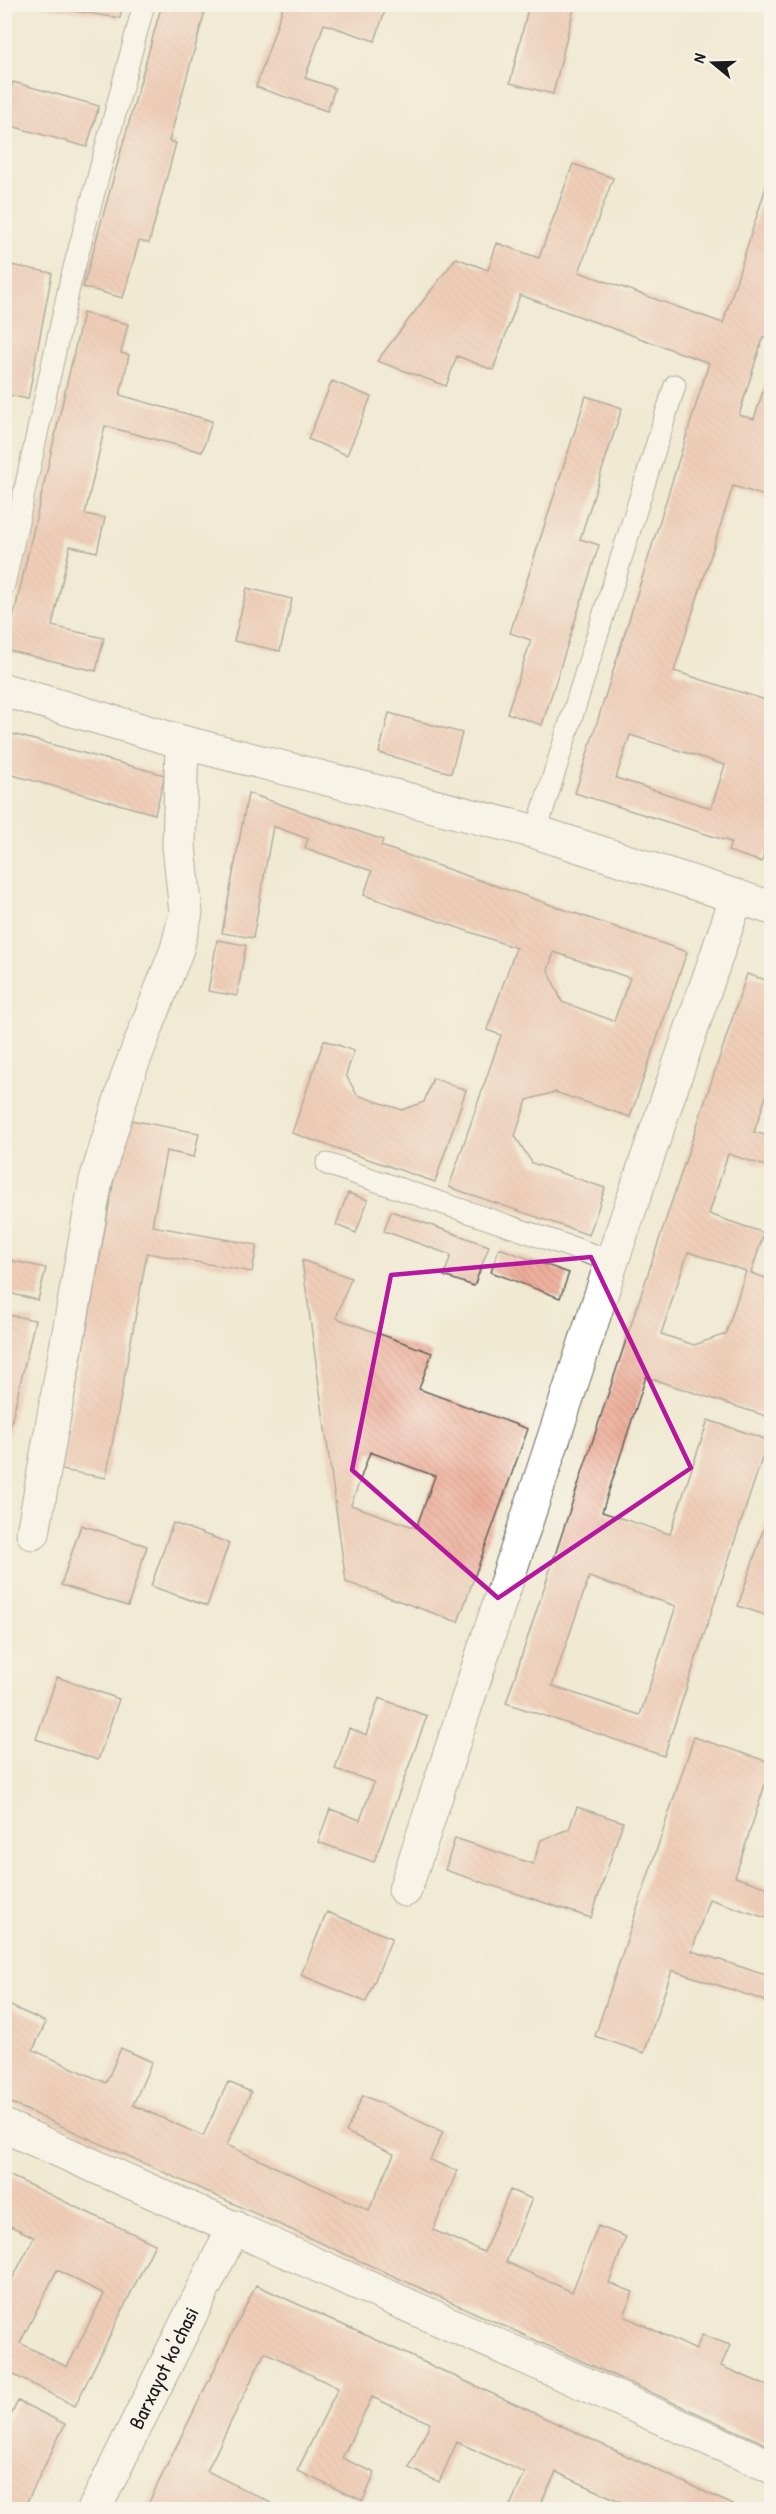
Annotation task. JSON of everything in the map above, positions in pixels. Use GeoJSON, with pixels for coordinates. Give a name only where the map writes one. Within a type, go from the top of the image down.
{"type":"FeatureCollection","features":[{"type":"Feature","properties":{"kind":"street"},"geometry":{"type":"LineString","coordinates":[[4,690],[182,742],[536,832],[771,908]]}},
{"type":"Feature","properties":{"kind":"street"},"geometry":{"type":"LineString","coordinates":[[33,1533],[96,1179],[128,1076],[177,949],[186,913],[179,846],[182,742]]}},
{"type":"Feature","properties":{"kind":"street"},"geometry":{"type":"LineString","coordinates":[[405,1890],[612,1261],[737,896]]}},
{"type":"Feature","properties":{"kind":"street"},"geometry":{"type":"LineString","coordinates":[[4,2126],[771,2467]]}},
{"type":"Feature","properties":{"kind":"street","name":"Barxayot ko'chasi"},"geometry":{"type":"LineString","coordinates":[[94,2510],[234,2227]]}},
{"type":"Feature","properties":{"kind":"lane"},"geometry":{"type":"LineString","coordinates":[[4,585],[70,283],[144,4]]}},
{"type":"Feature","properties":{"kind":"lane"},"geometry":{"type":"LineString","coordinates":[[536,832],[675,385]]}},
{"type":"Feature","properties":{"kind":"lane"},"geometry":{"type":"LineString","coordinates":[[327,1164],[612,1261]]}},
{"type":"Feature","properties":{"kind":"highlighted area"},"geometry":{"type":"Polygon","coordinates":[[[591,1257],[691,1468],[498,1598],[352,1470],[391,1275],[591,1257]]]}},
{"type":"Feature","properties":{"kind":"building"},"geometry":{"type":"Polygon","coordinates":[[[27,4],[123,4],[120,18],[27,4]]]}},
{"type":"Feature","properties":{"kind":"building"},"geometry":{"type":"Polygon","coordinates":[[[162,4],[207,4],[169,141],[176,143],[149,243],[139,241],[123,298],[83,287],[162,4]]]}},
{"type":"Feature","properties":{"kind":"building"},"geometry":{"type":"Polygon","coordinates":[[[284,4],[387,4],[375,41],[324,24],[305,78],[335,88],[327,111],[256,87],[284,4]]]}},
{"type":"Feature","properties":{"kind":"building"},"geometry":{"type":"Polygon","coordinates":[[[529,4],[575,4],[553,94],[510,83],[529,4]]]}},
{"type":"Feature","properties":{"kind":"building"},"geometry":{"type":"Polygon","coordinates":[[[13,82],[99,106],[87,147],[4,124],[4,113],[13,82]]]}},
{"type":"Feature","properties":{"kind":"building"},"geometry":{"type":"Polygon","coordinates":[[[573,164],[613,178],[579,272],[723,323],[772,168],[772,340],[763,337],[739,415],[754,419],[772,363],[772,498],[733,486],[674,671],[772,702],[772,855],[764,853],[762,862],[728,851],[731,842],[575,793],[709,363],[520,295],[493,370],[457,356],[446,386],[377,361],[456,258],[488,270],[497,243],[539,258],[573,164]],[[630,735],[616,778],[711,808],[725,765],[630,735]]]}},
{"type":"Feature","properties":{"kind":"building"},"geometry":{"type":"Polygon","coordinates":[[[11,265],[52,273],[28,399],[4,394],[4,301],[11,265]]]}},
{"type":"Feature","properties":{"kind":"building"},"geometry":{"type":"Polygon","coordinates":[[[83,313],[128,324],[121,353],[129,355],[120,395],[212,421],[202,452],[105,426],[85,514],[105,518],[97,552],[70,546],[52,626],[104,638],[96,671],[6,650],[83,313]]]}},
{"type":"Feature","properties":{"kind":"building"},"geometry":{"type":"Polygon","coordinates":[[[332,381],[371,397],[347,455],[308,439],[332,381]]]}},
{"type":"Feature","properties":{"kind":"building"},"geometry":{"type":"Polygon","coordinates":[[[586,396],[622,408],[580,539],[599,545],[542,725],[507,713],[531,640],[510,633],[586,396]]]}},
{"type":"Feature","properties":{"kind":"building"},"geometry":{"type":"Polygon","coordinates":[[[247,588],[292,599],[280,651],[234,641],[247,588]]]}},
{"type":"Feature","properties":{"kind":"building"},"geometry":{"type":"Polygon","coordinates":[[[389,713],[462,733],[451,773],[379,753],[389,713]]]}},
{"type":"Feature","properties":{"kind":"building"},"geometry":{"type":"Polygon","coordinates":[[[5,732],[165,775],[155,814],[5,773],[5,732]]]}},
{"type":"Feature","properties":{"kind":"building"},"geometry":{"type":"Polygon","coordinates":[[[248,793],[383,840],[381,846],[687,952],[630,1117],[555,1092],[527,1100],[515,1136],[532,1163],[605,1188],[589,1235],[449,1187],[501,1035],[487,1030],[516,948],[364,895],[372,871],[305,848],[308,839],[273,826],[253,938],[222,933],[248,793]],[[554,952],[548,970],[562,1002],[614,1021],[630,978],[554,952]]]}},
{"type":"Feature","properties":{"kind":"building"},"geometry":{"type":"Polygon","coordinates":[[[217,940],[246,945],[237,996],[208,991],[217,940]]]}},
{"type":"Feature","properties":{"kind":"building"},"geometry":{"type":"Polygon","coordinates":[[[747,974],[772,982],[772,1079],[754,1132],[772,1137],[772,1168],[728,1154],[709,1214],[764,1233],[751,1273],[772,1280],[772,1418],[646,1377],[602,1512],[670,1534],[708,1420],[768,1440],[664,1756],[506,1703],[747,974]],[[688,1252],[661,1334],[694,1345],[726,1334],[746,1271],[688,1252]],[[589,1577],[552,1686],[640,1715],[676,1606],[589,1577]]]}},
{"type":"Feature","properties":{"kind":"building"},"geometry":{"type":"Polygon","coordinates":[[[4,1001],[10,1002],[5,1021],[4,1021],[4,1001]]]}},
{"type":"Feature","properties":{"kind":"building"},"geometry":{"type":"Polygon","coordinates":[[[324,1040],[354,1051],[346,1075],[357,1095],[402,1110],[424,1102],[433,1078],[466,1090],[435,1182],[292,1133],[324,1040]]]}},
{"type":"Feature","properties":{"kind":"building"},"geometry":{"type":"Polygon","coordinates":[[[125,1119],[199,1133],[194,1157],[166,1151],[152,1226],[257,1245],[252,1272],[147,1253],[106,1478],[61,1470],[125,1119]]]}},
{"type":"Feature","properties":{"kind":"building"},"geometry":{"type":"Polygon","coordinates":[[[348,1193],[368,1200],[356,1233],[336,1225],[348,1193]]]}},
{"type":"Feature","properties":{"kind":"building"},"geometry":{"type":"Polygon","coordinates":[[[391,1211],[489,1246],[474,1286],[444,1276],[451,1255],[384,1231],[391,1211]]]}},
{"type":"Feature","properties":{"kind":"building"},"geometry":{"type":"Polygon","coordinates":[[[499,1248],[569,1273],[560,1298],[491,1272],[499,1248]]]}},
{"type":"Feature","properties":{"kind":"building"},"geometry":{"type":"Polygon","coordinates":[[[4,1259],[46,1268],[38,1300],[4,1292],[4,1259]]]}},
{"type":"Feature","properties":{"kind":"building"},"geometry":{"type":"Polygon","coordinates":[[[302,1260],[351,1278],[336,1318],[432,1353],[419,1389],[528,1429],[458,1622],[346,1582],[302,1260]],[[370,1452],[351,1505],[416,1528],[435,1476],[370,1452]]]}},
{"type":"Feature","properties":{"kind":"building"},"geometry":{"type":"Polygon","coordinates":[[[4,1314],[35,1320],[5,1449],[4,1448],[4,1314]]]}},
{"type":"Feature","properties":{"kind":"building"},"geometry":{"type":"Polygon","coordinates":[[[772,1507],[772,1617],[738,1606],[772,1507]]]}},
{"type":"Feature","properties":{"kind":"building"},"geometry":{"type":"Polygon","coordinates":[[[173,1523],[229,1543],[207,1606],[151,1586],[173,1523]]]}},
{"type":"Feature","properties":{"kind":"building"},"geometry":{"type":"Polygon","coordinates":[[[81,1525],[147,1546],[128,1606],[61,1585],[81,1525]]]}},
{"type":"Feature","properties":{"kind":"building"},"geometry":{"type":"Polygon","coordinates":[[[57,1677],[119,1699],[98,1760],[36,1739],[57,1677]]]}},
{"type":"Feature","properties":{"kind":"building"},"geometry":{"type":"Polygon","coordinates":[[[379,1698],[427,1716],[374,1862],[318,1842],[330,1809],[360,1820],[374,1782],[335,1769],[349,1728],[366,1735],[379,1698]]]}},
{"type":"Feature","properties":{"kind":"building"},"geometry":{"type":"Polygon","coordinates":[[[694,1737],[772,1763],[735,1877],[772,1889],[772,1920],[709,1899],[692,1951],[769,1976],[772,1971],[772,2003],[672,1970],[644,2053],[595,2036],[694,1737]]]}},
{"type":"Feature","properties":{"kind":"building"},"geometry":{"type":"Polygon","coordinates":[[[577,1807],[623,1822],[591,1918],[445,1870],[455,1838],[533,1864],[541,1840],[569,1829],[577,1807]]]}},
{"type":"Feature","properties":{"kind":"building"},"geometry":{"type":"Polygon","coordinates":[[[327,1912],[392,1938],[366,2002],[301,1975],[327,1912]]]}},
{"type":"Feature","properties":{"kind":"building"},"geometry":{"type":"Polygon","coordinates":[[[4,2003],[46,2022],[33,2050],[106,2083],[121,2048],[152,2062],[133,2105],[203,2136],[228,2082],[251,2092],[227,2145],[369,2210],[394,2154],[346,2132],[363,2095],[443,2132],[430,2160],[457,2171],[433,2230],[484,2252],[510,2190],[532,2199],[506,2262],[572,2292],[598,2226],[626,2237],[609,2283],[633,2292],[624,2316],[696,2350],[702,2335],[730,2345],[721,2366],[772,2388],[772,2447],[4,2100],[4,2003]]]}},
{"type":"Feature","properties":{"kind":"building"},"geometry":{"type":"Polygon","coordinates":[[[4,2173],[155,2244],[75,2406],[4,2370],[4,2295],[34,2237],[4,2223],[4,2173]],[[57,2270],[20,2343],[67,2367],[104,2294],[57,2270]]]}},
{"type":"Feature","properties":{"kind":"building"},"geometry":{"type":"Polygon","coordinates":[[[256,2285],[744,2510],[624,2510],[626,2504],[556,2472],[538,2510],[508,2510],[525,2473],[457,2442],[439,2482],[409,2468],[430,2423],[372,2397],[342,2458],[375,2473],[363,2501],[297,2471],[338,2388],[265,2352],[207,2471],[279,2507],[277,2510],[145,2510],[256,2285]]]}},
{"type":"Feature","properties":{"kind":"building"},"geometry":{"type":"Polygon","coordinates":[[[18,2401],[65,2424],[23,2510],[5,2510],[5,2427],[18,2401]]]}}]}
